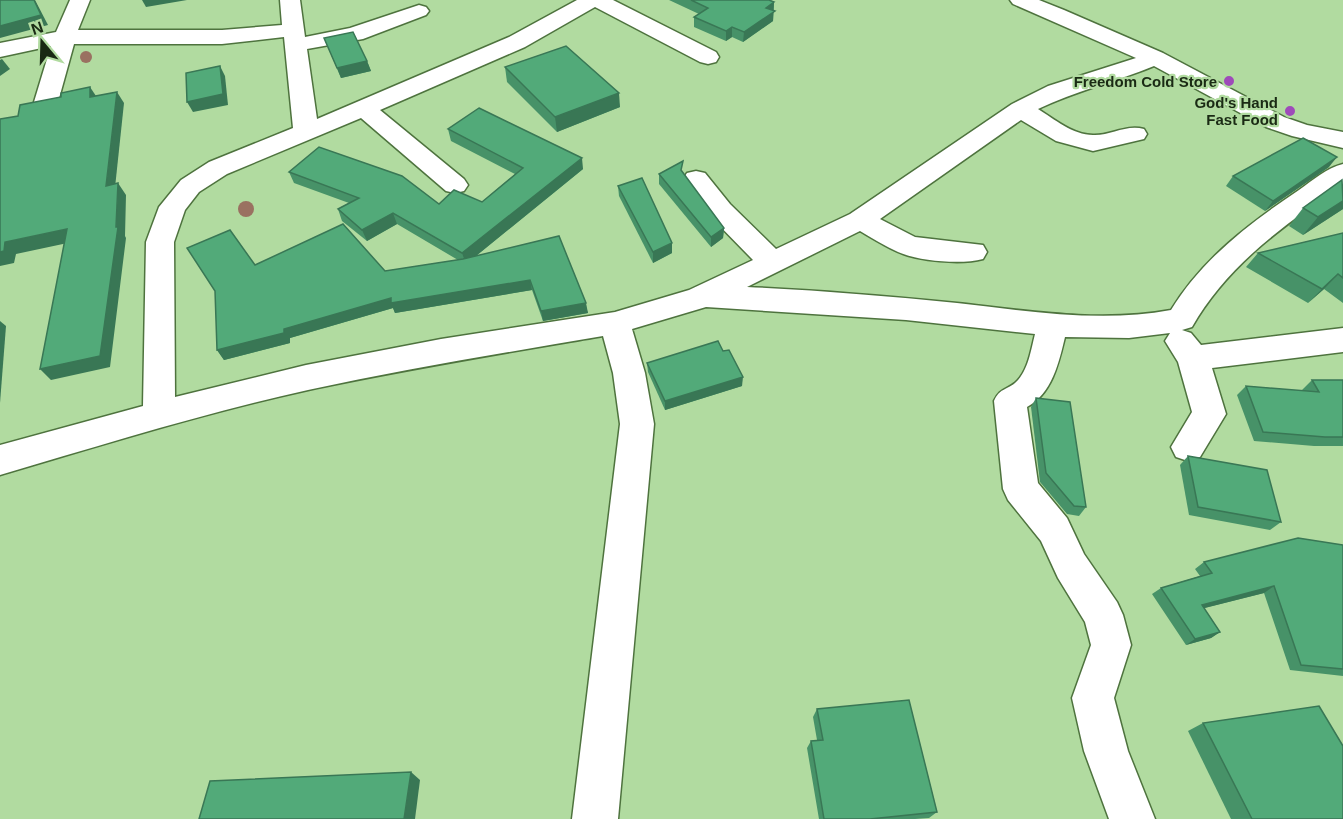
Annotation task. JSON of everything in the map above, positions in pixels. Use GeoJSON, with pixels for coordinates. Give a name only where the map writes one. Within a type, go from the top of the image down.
{"type":"FeatureCollection","features":[{"type":"Feature","properties":{"kind":"street"},"geometry":{"type":"LineString","coordinates":[[46,102],[65,37],[80,0]]}},
{"type":"Feature","properties":{"kind":"street"},"geometry":{"type":"LineString","coordinates":[[290,0],[306,131]]}},
{"type":"Feature","properties":{"kind":"street"},"geometry":{"type":"LineString","coordinates":[[159,415],[159,242],[172,207],[190,186],[218,168],[517,42],[592,0]]}},
{"type":"Feature","properties":{"kind":"street"},"geometry":{"type":"LineString","coordinates":[[597,0],[708,57]]}},
{"type":"Feature","properties":{"kind":"street"},"geometry":{"type":"LineString","coordinates":[[1020,0],[1155,58],[1275,122],[1301,131],[1343,140]]}},
{"type":"Feature","properties":{"kind":"street"},"geometry":{"type":"LineString","coordinates":[[0,50],[65,37],[294,38],[355,34],[419,11]]}},
{"type":"Feature","properties":{"kind":"street"},"geometry":{"type":"LineString","coordinates":[[0,460],[159,415],[306,378],[441,351],[615,323],[699,298],[860,220],[1020,109],[1056,91],[1120,72],[1155,58]]}},
{"type":"Feature","properties":{"kind":"street"},"geometry":{"type":"LineString","coordinates":[[364,108],[456,184]]}},
{"type":"Feature","properties":{"kind":"street"},"geometry":{"type":"LineString","coordinates":[[1020,109],[1065,136],[1093,143],[1135,134]]}},
{"type":"Feature","properties":{"kind":"street"},"geometry":{"type":"LineString","coordinates":[[696,179],[720,210],[774,262]]}},
{"type":"Feature","properties":{"kind":"street"},"geometry":{"type":"LineString","coordinates":[[699,298],[753,297],[893,307],[1053,325],[1143,326],[1166,323],[1181,319],[1210,274],[1286,212],[1336,187]]}},
{"type":"Feature","properties":{"kind":"street"},"geometry":{"type":"LineString","coordinates":[[860,220],[909,246],[950,252],[973,252]]}},
{"type":"Feature","properties":{"kind":"street"},"geometry":{"type":"LineString","coordinates":[[595,819],[637,424],[630,374],[615,323]]}},
{"type":"Feature","properties":{"kind":"street"},"geometry":{"type":"LineString","coordinates":[[1166,323],[1193,358],[1209,414],[1188,447]]}},
{"type":"Feature","properties":{"kind":"street"},"geometry":{"type":"LineString","coordinates":[[1053,325],[1041,369],[1027,392],[1010,401],[1022,489],[1054,530],[1071,566],[1103,615],[1111,645],[1093,698],[1107,751],[1132,819]]}},
{"type":"Feature","properties":{"kind":"street"},"geometry":{"type":"LineString","coordinates":[[1193,358],[1343,340]]}},
{"type":"Feature","properties":{"kind":"building"},"geometry":{"type":"Polygon","coordinates":[[[0,0],[34,0],[41,15],[0,26],[0,0]]]}},
{"type":"Feature","properties":{"kind":"building"},"geometry":{"type":"Polygon","coordinates":[[[691,0],[769,0],[774,2],[766,8],[775,11],[744,32],[732,27],[726,31],[694,17],[708,8],[691,0]]]}},
{"type":"Feature","properties":{"kind":"building"},"geometry":{"type":"Polygon","coordinates":[[[353,32],[367,61],[337,68],[324,38],[353,32]]]}},
{"type":"Feature","properties":{"kind":"building"},"geometry":{"type":"Polygon","coordinates":[[[566,46],[619,93],[555,117],[505,67],[566,46]]]}},
{"type":"Feature","properties":{"kind":"building"},"geometry":{"type":"Polygon","coordinates":[[[220,66],[223,94],[187,102],[186,73],[220,66]]]}},
{"type":"Feature","properties":{"kind":"building"},"geometry":{"type":"Polygon","coordinates":[[[90,87],[90,97],[117,92],[106,186],[118,183],[116,227],[118,227],[100,356],[40,369],[67,229],[5,242],[4,251],[0,252],[0,119],[18,116],[20,105],[61,97],[61,93],[90,87]]]}},
{"type":"Feature","properties":{"kind":"building"},"geometry":{"type":"Polygon","coordinates":[[[479,108],[582,158],[462,253],[393,213],[362,230],[338,209],[359,198],[289,172],[319,147],[402,176],[439,204],[454,190],[482,202],[523,168],[448,129],[479,108]]]}},
{"type":"Feature","properties":{"kind":"building"},"geometry":{"type":"Polygon","coordinates":[[[1303,138],[1337,157],[1273,201],[1233,176],[1303,138]]]}},
{"type":"Feature","properties":{"kind":"building"},"geometry":{"type":"Polygon","coordinates":[[[683,161],[681,170],[724,228],[711,237],[659,174],[683,161]]]}},
{"type":"Feature","properties":{"kind":"building"},"geometry":{"type":"Polygon","coordinates":[[[642,178],[672,243],[653,252],[618,186],[642,178]]]}},
{"type":"Feature","properties":{"kind":"building"},"geometry":{"type":"Polygon","coordinates":[[[1342,180],[1343,201],[1318,217],[1303,208],[1342,180]]]}},
{"type":"Feature","properties":{"kind":"building"},"geometry":{"type":"Polygon","coordinates":[[[343,224],[385,271],[463,259],[559,236],[586,303],[541,311],[530,280],[391,303],[391,298],[284,329],[284,333],[217,350],[215,291],[187,248],[230,230],[255,265],[343,224]]]}},
{"type":"Feature","properties":{"kind":"building"},"geometry":{"type":"Polygon","coordinates":[[[1343,233],[1343,278],[1338,274],[1322,289],[1258,253],[1343,233]]]}},
{"type":"Feature","properties":{"kind":"building"},"geometry":{"type":"Polygon","coordinates":[[[718,341],[723,351],[729,350],[743,377],[665,401],[647,363],[718,341]]]}},
{"type":"Feature","properties":{"kind":"building"},"geometry":{"type":"Polygon","coordinates":[[[1312,380],[1343,380],[1343,437],[1263,432],[1246,386],[1319,392],[1312,380]]]}},
{"type":"Feature","properties":{"kind":"building"},"geometry":{"type":"Polygon","coordinates":[[[1036,398],[1070,402],[1086,507],[1074,506],[1046,473],[1036,398]]]}},
{"type":"Feature","properties":{"kind":"building"},"geometry":{"type":"Polygon","coordinates":[[[1188,456],[1267,470],[1281,522],[1198,507],[1188,456]]]}},
{"type":"Feature","properties":{"kind":"building"},"geometry":{"type":"Polygon","coordinates":[[[1298,538],[1343,545],[1343,669],[1301,665],[1274,586],[1202,605],[1220,632],[1195,639],[1161,588],[1212,573],[1204,562],[1298,538]]]}},
{"type":"Feature","properties":{"kind":"building"},"geometry":{"type":"Polygon","coordinates":[[[909,700],[937,812],[870,819],[824,819],[811,741],[823,740],[817,709],[909,700]]]}},
{"type":"Feature","properties":{"kind":"building"},"geometry":{"type":"Polygon","coordinates":[[[1319,706],[1343,746],[1343,819],[1252,819],[1203,723],[1319,706]]]}},
{"type":"Feature","properties":{"kind":"building"},"geometry":{"type":"Polygon","coordinates":[[[411,772],[404,819],[199,819],[210,781],[411,772]]]}},
{"type":"Feature","properties":{"kind":"place","name":"Freedom Cold Store"},"geometry":{"type":"Point","coordinates":[1229,81]}},
{"type":"Feature","properties":{"kind":"place","name":"God's Hand Fast Food"},"geometry":{"type":"Point","coordinates":[1290,111]}}]}
